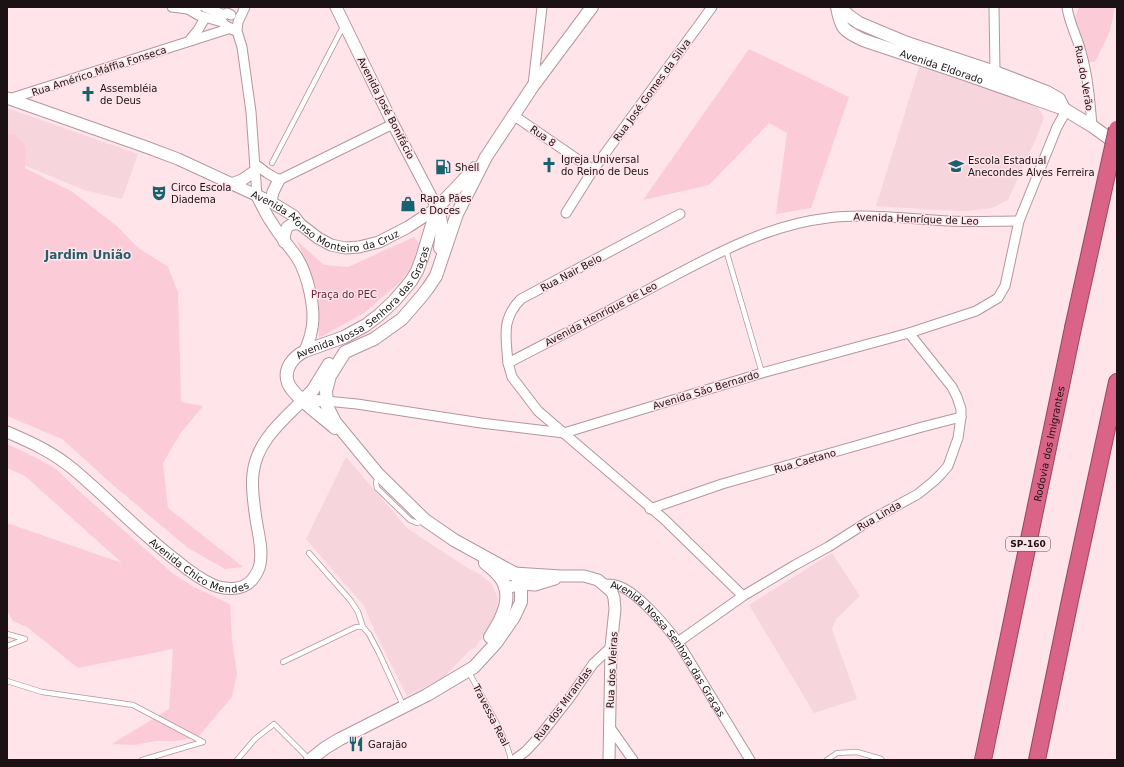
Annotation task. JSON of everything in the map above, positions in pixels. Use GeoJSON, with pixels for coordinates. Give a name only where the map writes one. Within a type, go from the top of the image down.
{"type":"FeatureCollection","features":[{"type":"Feature","properties":{"kind":"highway","name":"Rodovia dos Imigrantes"},"geometry":{"type":"LineString","coordinates":[[983,760],[1073,328],[1117,129]]}},
{"type":"Feature","properties":{"kind":"highway"},"geometry":{"type":"LineString","coordinates":[[1037,760],[1117,382]]}},
{"type":"Feature","properties":{"kind":"main road","name":"Avenida Nossa Senhora das Graças"},"geometry":{"type":"LineString","coordinates":[[521,584],[514,573],[454,540],[425,520],[378,474],[335,422],[329,412],[326,401],[326,391],[330,376],[345,352],[374,339],[402,319],[425,293],[436,276],[457,214],[486,157],[533,86],[592,7]]}},
{"type":"Feature","properties":{"kind":"main road","name":"Avenida Eldorado"},"geometry":{"type":"LineString","coordinates":[[838,7],[839,21],[843,28],[850,34],[863,40],[905,48],[993,78],[1065,110],[1092,126],[1117,144]]}},
{"type":"Feature","properties":{"kind":"main road","name":"Avenida Nossa Senhora das Graças"},"geometry":{"type":"LineString","coordinates":[[347,437],[293,391],[287,377],[291,362],[300,353],[344,337],[366,325],[394,301],[411,281],[417,271],[437,208],[486,157]]}},
{"type":"Feature","properties":{"kind":"main road"},"geometry":{"type":"LineString","coordinates":[[437,208],[441,216],[442,230],[439,267]]}},
{"type":"Feature","properties":{"kind":"main road"},"geometry":{"type":"LineString","coordinates":[[303,400],[313,390],[331,361],[338,355],[345,352]]}},
{"type":"Feature","properties":{"kind":"main road","name":"Avenida Nossa Senhora das Graças"},"geometry":{"type":"LineString","coordinates":[[475,552],[495,571],[504,584]]}},
{"type":"Feature","properties":{"kind":"main road"},"geometry":{"type":"LineString","coordinates":[[468,671],[497,627],[502,616],[506,603],[504,584]]}},
{"type":"Feature","properties":{"kind":"main road"},"geometry":{"type":"LineString","coordinates":[[310,760],[340,739],[404,707],[474,667],[496,643],[514,617],[521,602],[521,584]]}},
{"type":"Feature","properties":{"kind":"street"},"geometry":{"type":"LineString","coordinates":[[172,7],[188,9],[198,7]]}},
{"type":"Feature","properties":{"kind":"street"},"geometry":{"type":"LineString","coordinates":[[205,7],[238,22],[245,7]]}},
{"type":"Feature","properties":{"kind":"street","name":"Avenida José Bonifácio"},"geometry":{"type":"LineString","coordinates":[[336,7],[393,124],[437,208]]}},
{"type":"Feature","properties":{"kind":"street"},"geometry":{"type":"LineString","coordinates":[[533,86],[542,7]]}},
{"type":"Feature","properties":{"kind":"street","name":"Rua José Gomes da Silva"},"geometry":{"type":"LineString","coordinates":[[566,214],[593,170],[712,7]]}},
{"type":"Feature","properties":{"kind":"street"},"geometry":{"type":"LineString","coordinates":[[993,78],[994,7]]}},
{"type":"Feature","properties":{"kind":"street","name":"Rua do Verão"},"geometry":{"type":"LineString","coordinates":[[1067,7],[1072,26],[1082,52],[1092,126]]}},
{"type":"Feature","properties":{"kind":"street"},"geometry":{"type":"LineString","coordinates":[[188,9],[205,18],[229,18]]}},
{"type":"Feature","properties":{"kind":"street"},"geometry":{"type":"LineString","coordinates":[[188,42],[198,30],[205,18]]}},
{"type":"Feature","properties":{"kind":"street"},"geometry":{"type":"LineString","coordinates":[[229,18],[242,48],[251,112],[257,196],[271,223],[296,256],[307,279],[310,292],[312,332],[305,351]]}},
{"type":"Feature","properties":{"kind":"street","name":"Rua Américo Máffia Fonseca"},"geometry":{"type":"LineString","coordinates":[[8,99],[188,42],[229,18]]}},
{"type":"Feature","properties":{"kind":"street","name":"Avenida Afonso Monteiro da Cruz"},"geometry":{"type":"LineString","coordinates":[[8,99],[178,159],[271,202],[294,216],[300,224],[318,238],[331,245],[344,248],[359,247],[379,242],[408,227],[437,208]]}},
{"type":"Feature","properties":{"kind":"street","name":"Avenida São Bernardo"},"geometry":{"type":"LineString","coordinates":[[326,401],[564,433],[762,373],[909,333],[976,311],[998,298],[1004,286],[1018,221],[1065,110]]}},
{"type":"Feature","properties":{"kind":"street","name":"Rua 8"},"geometry":{"type":"LineString","coordinates":[[513,115],[593,170]]}},
{"type":"Feature","properties":{"kind":"street"},"geometry":{"type":"LineString","coordinates":[[271,202],[273,192],[279,180],[393,124]]}},
{"type":"Feature","properties":{"kind":"street"},"geometry":{"type":"LineString","coordinates":[[255,167],[279,180]]}},
{"type":"Feature","properties":{"kind":"street"},"geometry":{"type":"LineString","coordinates":[[231,184],[242,180],[255,167]]}},
{"type":"Feature","properties":{"kind":"street","name":"Rua Nair Belo"},"geometry":{"type":"LineString","coordinates":[[508,363],[506,337],[507,323],[514,306],[522,299],[680,214]]}},
{"type":"Feature","properties":{"kind":"street","name":"Avenida Henríque de Leo"},"geometry":{"type":"LineString","coordinates":[[508,363],[693,266],[766,233],[788,226],[828,218],[858,216],[951,221],[1018,221]]}},
{"type":"Feature","properties":{"kind":"street"},"geometry":{"type":"LineString","coordinates":[[284,242],[284,233],[286,228],[289,225],[300,224]]}},
{"type":"Feature","properties":{"kind":"street","name":"Rua Linda"},"geometry":{"type":"LineString","coordinates":[[678,642],[743,596],[828,547],[869,521],[918,494],[934,481],[948,466],[958,438],[961,409],[952,388],[909,333]]}},
{"type":"Feature","properties":{"kind":"street"},"geometry":{"type":"LineString","coordinates":[[508,363],[512,377],[538,411],[650,509],[664,519],[743,596]]}},
{"type":"Feature","properties":{"kind":"street"},"geometry":{"type":"LineString","coordinates":[[303,400],[326,401]]}},
{"type":"Feature","properties":{"kind":"street","name":"Avenida Chico Mendes"},"geometry":{"type":"LineString","coordinates":[[7,432],[55,455],[73,469],[164,551],[192,573],[212,584],[226,589],[239,588],[249,584],[260,565],[261,551],[252,486],[254,464],[261,448],[276,426],[303,400]]}},
{"type":"Feature","properties":{"kind":"street","name":"Rua Caetano"},"geometry":{"type":"LineString","coordinates":[[650,509],[722,484],[961,417]]}},
{"type":"Feature","properties":{"kind":"street"},"geometry":{"type":"LineString","coordinates":[[504,584],[508,575],[514,573]]}},
{"type":"Feature","properties":{"kind":"street","name":"Avenida Nossa Senhora das Graças"},"geometry":{"type":"LineString","coordinates":[[514,573],[584,576],[594,578],[603,584],[616,585],[635,596],[650,610],[678,642],[750,760]]}},
{"type":"Feature","properties":{"kind":"street","name":"Avenida Nossa Senhora das Graças"},"geometry":{"type":"LineString","coordinates":[[504,584],[534,585],[548,582],[561,576]]}},
{"type":"Feature","properties":{"kind":"street","name":"Rua dos Vieiras"},"geometry":{"type":"LineString","coordinates":[[603,584],[612,592],[615,604],[615,620],[611,647],[608,760]]}},
{"type":"Feature","properties":{"kind":"street","name":"Rua dos Mirandas"},"geometry":{"type":"LineString","coordinates":[[513,760],[526,751],[539,737],[571,696],[593,664],[611,647]]}},
{"type":"Feature","properties":{"kind":"street"},"geometry":{"type":"LineString","coordinates":[[610,726],[633,760]]}},
{"type":"Feature","properties":{"kind":"lane"},"geometry":{"type":"LineString","coordinates":[[272,163],[344,24]]}},
{"type":"Feature","properties":{"kind":"lane"},"geometry":{"type":"LineString","coordinates":[[726,250],[762,373]]}},
{"type":"Feature","properties":{"kind":"lane"},"geometry":{"type":"LineString","coordinates":[[309,553],[351,601],[358,612],[363,627],[369,634],[379,652],[404,707]]}},
{"type":"Feature","properties":{"kind":"lane"},"geometry":{"type":"LineString","coordinates":[[283,662],[356,627],[363,627]]}},
{"type":"Feature","properties":{"kind":"lane"},"geometry":{"type":"LineString","coordinates":[[7,634],[25,639],[7,646]]}},
{"type":"Feature","properties":{"kind":"lane","name":"Travessa Real"},"geometry":{"type":"LineString","coordinates":[[468,671],[482,695],[513,760]]}},
{"type":"Feature","properties":{"kind":"lane"},"geometry":{"type":"LineString","coordinates":[[7,681],[42,692],[133,705],[203,742],[142,760]]}},
{"type":"Feature","properties":{"kind":"lane"},"geometry":{"type":"LineString","coordinates":[[237,760],[255,739],[274,724],[310,760]]}},
{"type":"Feature","properties":{"kind":"lane"},"geometry":{"type":"LineString","coordinates":[[827,760],[837,753],[857,752],[882,760]]}},
{"type":"Feature","properties":{"kind":"shaded area","name":"Escola Estadual Anecondes Alves Ferreira"},"geometry":{"type":"Polygon","coordinates":[[[920,64],[1032,104],[1039,109],[1044,117],[1039,132],[1008,200],[992,208],[967,211],[876,206],[920,64]]]}},
{"type":"Feature","properties":{"kind":"shaded area"},"geometry":{"type":"Polygon","coordinates":[[[7,108],[138,154],[122,199],[84,190],[7,158],[7,108]]]}},
{"type":"Feature","properties":{"kind":"shaded area"},"geometry":{"type":"Polygon","coordinates":[[[346,457],[408,529],[466,567],[481,575],[492,584],[498,599],[497,611],[476,647],[469,651],[442,679],[407,696],[375,632],[364,606],[306,539],[346,457]]]}},
{"type":"Feature","properties":{"kind":"shaded area"},"geometry":{"type":"Polygon","coordinates":[[[832,553],[860,596],[836,619],[832,629],[857,699],[814,713],[749,605],[832,553]]]}},
{"type":"Feature","properties":{"kind":"green space"},"geometry":{"type":"Polygon","coordinates":[[[1079,7],[1115,7],[1110,31],[1095,62],[1087,62],[1074,20],[1079,7]]]}},
{"type":"Feature","properties":{"kind":"green space"},"geometry":{"type":"Polygon","coordinates":[[[749,49],[849,97],[811,208],[776,214],[787,133],[769,123],[709,185],[643,200],[749,49]]]}},
{"type":"Feature","properties":{"kind":"green space"},"geometry":{"type":"Polygon","coordinates":[[[7,134],[14,134],[26,147],[25,168],[71,191],[117,226],[137,247],[168,267],[178,292],[181,402],[203,406],[180,434],[163,463],[168,508],[243,567],[225,569],[188,548],[113,485],[62,439],[7,416],[7,134]]]}},
{"type":"Feature","properties":{"kind":"green space","name":"Praça do PEC"},"geometry":{"type":"Polygon","coordinates":[[[414,237],[419,244],[411,268],[400,282],[364,313],[319,338],[316,287],[297,241],[324,265],[348,267],[414,237]]]}},
{"type":"Feature","properties":{"kind":"green space"},"geometry":{"type":"Polygon","coordinates":[[[7,444],[39,459],[57,470],[172,573],[194,587],[230,604],[232,640],[237,674],[232,697],[198,737],[176,741],[156,741],[134,745],[112,744],[169,709],[173,649],[78,668],[27,627],[13,621],[7,611],[7,523],[122,563],[25,476],[7,468],[7,444]]]}},
{"type":"Feature","properties":{"kind":"place","name":"Assembléia de Deus"},"geometry":{"type":"Point","coordinates":[88,94]}},
{"type":"Feature","properties":{"kind":"place","name":"Igreja Universal do Reino de Deus"},"geometry":{"type":"Point","coordinates":[549,165]}},
{"type":"Feature","properties":{"kind":"place","name":"Escola Estadual Anecondes Alves Ferreira"},"geometry":{"type":"Point","coordinates":[956,166]}},
{"type":"Feature","properties":{"kind":"place","name":"Shell"},"geometry":{"type":"Point","coordinates":[443,167]}},
{"type":"Feature","properties":{"kind":"place","name":"Circo Escola Diadema"},"geometry":{"type":"Point","coordinates":[159,193]}},
{"type":"Feature","properties":{"kind":"place","name":"Rapa Pães e Doces"},"geometry":{"type":"Point","coordinates":[408,204]}},
{"type":"Feature","properties":{"kind":"place","name":"Garajão"},"geometry":{"type":"Point","coordinates":[356,744]}},
{"type":"Feature","properties":{"kind":"district","name":"Jardim União"},"geometry":{"type":"Point","coordinates":[88,255]}}]}
